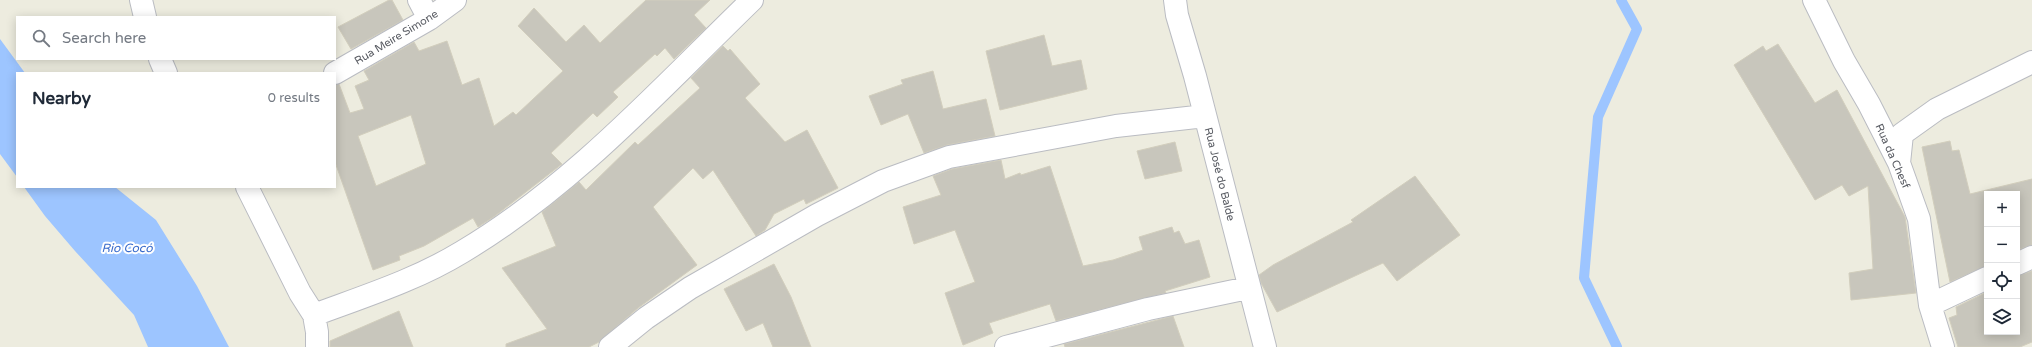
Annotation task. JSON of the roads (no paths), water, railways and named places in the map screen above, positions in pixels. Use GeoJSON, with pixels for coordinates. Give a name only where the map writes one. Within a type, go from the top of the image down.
{"type":"FeatureCollection","features":[{"type":"Feature","properties":{"kind":"street"},"geometry":{"type":"LineString","coordinates":[[141,0],[145,16]]}},
{"type":"Feature","properties":{"kind":"street"},"geometry":{"type":"LineString","coordinates":[[419,0],[429,19]]}},
{"type":"Feature","properties":{"kind":"street","name":"Rua Meire Simone"},"geometry":{"type":"LineString","coordinates":[[336,72],[429,19],[455,0]]}},
{"type":"Feature","properties":{"kind":"street"},"geometry":{"type":"LineString","coordinates":[[314,315],[399,284],[461,252],[519,214],[577,168],[659,94],[752,0]]}},
{"type":"Feature","properties":{"kind":"street","name":"Rua José do Balde"},"geometry":{"type":"LineString","coordinates":[[1175,0],[1177,15],[1205,116],[1248,288],[1265,347]]}},
{"type":"Feature","properties":{"kind":"street","name":"Rua da Chesf"},"geometry":{"type":"LineString","coordinates":[[1814,0],[1844,61],[1869,104],[1899,163],[1919,219],[1930,305],[1943,347]]}},
{"type":"Feature","properties":{"kind":"street"},"geometry":{"type":"LineString","coordinates":[[160,60],[166,72]]}},
{"type":"Feature","properties":{"kind":"street"},"geometry":{"type":"LineString","coordinates":[[1899,163],[1902,134],[1937,109],[2032,62]]}},
{"type":"Feature","properties":{"kind":"street"},"geometry":{"type":"LineString","coordinates":[[610,347],[646,318],[690,288],[817,215],[883,181],[949,157],[1116,126],[1205,116]]}},
{"type":"Feature","properties":{"kind":"street"},"geometry":{"type":"LineString","coordinates":[[248,188],[300,292],[314,315],[317,332],[317,347]]}},
{"type":"Feature","properties":{"kind":"street"},"geometry":{"type":"LineString","coordinates":[[2019,263],[2032,256]]}},
{"type":"Feature","properties":{"kind":"street"},"geometry":{"type":"LineString","coordinates":[[1930,305],[1984,279]]}},
{"type":"Feature","properties":{"kind":"street"},"geometry":{"type":"LineString","coordinates":[[1006,347],[1148,309],[1248,288]]}},
{"type":"Feature","properties":{"kind":"water"},"geometry":{"type":"Polygon","coordinates":[[[0,39],[24,72],[16,72],[16,176],[0,154],[0,39]]]}},
{"type":"Feature","properties":{"kind":"water","name":"Rio Cocó"},"geometry":{"type":"Polygon","coordinates":[[[25,188],[116,188],[156,220],[197,286],[229,347],[148,347],[134,315],[45,216],[25,188]]]}},
{"type":"Feature","properties":{"kind":"waterway"},"geometry":{"type":"LineString","coordinates":[[1617,347],[1584,278],[1598,117],[1637,29],[1621,0]]}}]}
